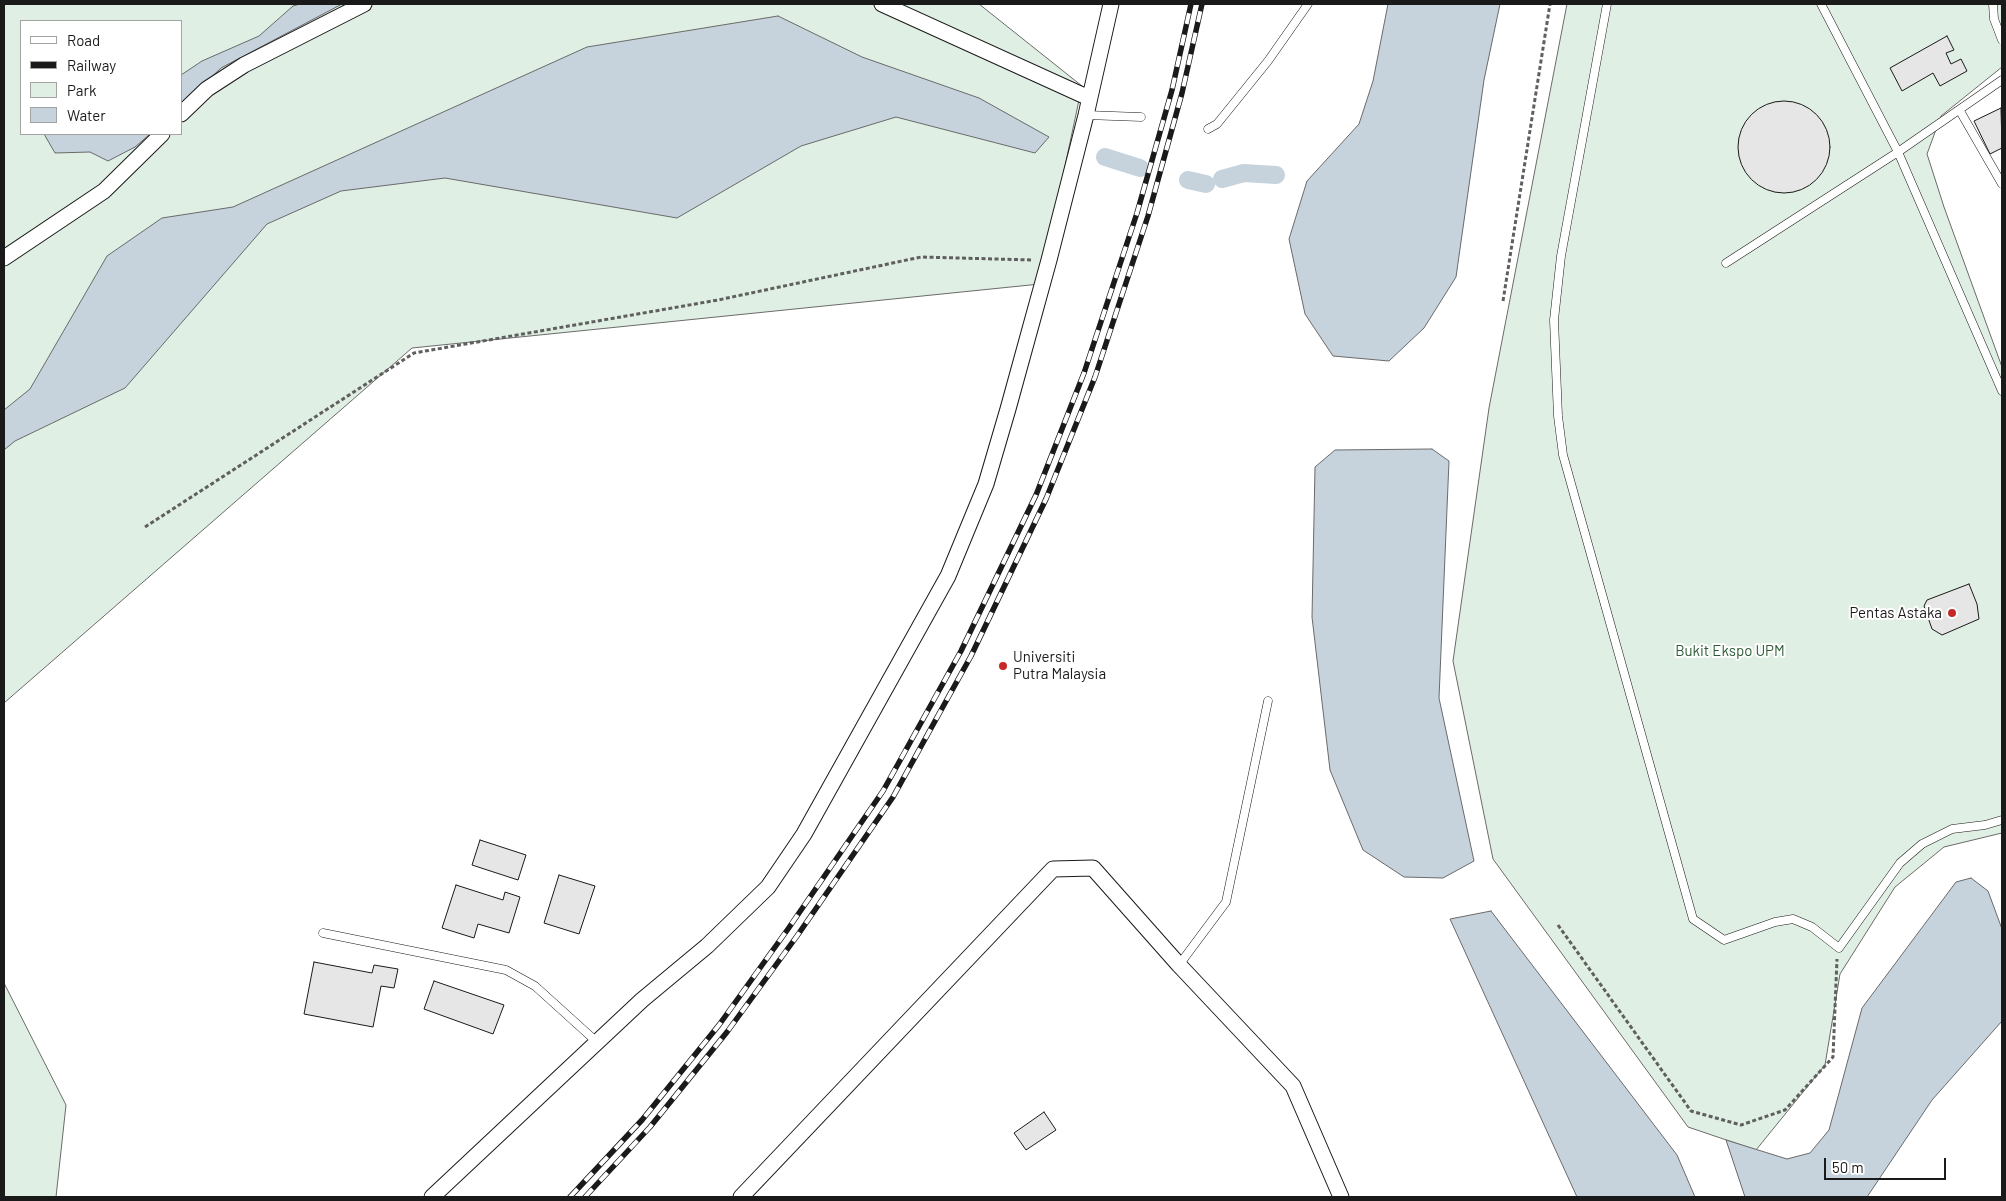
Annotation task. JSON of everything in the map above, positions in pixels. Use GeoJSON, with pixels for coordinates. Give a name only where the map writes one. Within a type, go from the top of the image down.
{"type":"FeatureCollection","features":[{"type":"Feature","properties":{"kind":"street"},"geometry":{"type":"LineString","coordinates":[[182,113],[206,89],[244,66],[364,4]]}},
{"type":"Feature","properties":{"kind":"street"},"geometry":{"type":"LineString","coordinates":[[882,4],[1090,98]]}},
{"type":"Feature","properties":{"kind":"street"},"geometry":{"type":"LineString","coordinates":[[432,1197],[642,1000],[707,946],[768,887],[804,834],[952,567],[986,484],[1049,260],[1066,184],[1086,115],[1111,4]]}},
{"type":"Feature","properties":{"kind":"street"},"geometry":{"type":"LineString","coordinates":[[4,258],[104,191],[161,135]]}},
{"type":"Feature","properties":{"kind":"street"},"geometry":{"type":"LineString","coordinates":[[741,1197],[1053,869],[1092,868],[1179,966],[1293,1086],[1341,1197]]}},
{"type":"Feature","properties":{"kind":"lane"},"geometry":{"type":"LineString","coordinates":[[1208,129],[1217,124],[1262,68],[1308,4]]}},
{"type":"Feature","properties":{"kind":"lane"},"geometry":{"type":"LineString","coordinates":[[1607,4],[1561,256],[1554,320],[1558,416],[1563,455],[1693,919],[1724,940],[1775,922],[1793,919],[1812,927],[1839,948],[1900,863],[1922,844],[1952,829],[1985,825],[2002,820]]}},
{"type":"Feature","properties":{"kind":"lane"},"geometry":{"type":"LineString","coordinates":[[1821,4],[1898,152],[2002,391]]}},
{"type":"Feature","properties":{"kind":"lane"},"geometry":{"type":"LineString","coordinates":[[1994,4],[1994,19],[2002,40]]}},
{"type":"Feature","properties":{"kind":"lane"},"geometry":{"type":"LineString","coordinates":[[1726,263],[1960,111],[2002,80]]}},
{"type":"Feature","properties":{"kind":"lane"},"geometry":{"type":"LineString","coordinates":[[1960,111],[2002,184]]}},
{"type":"Feature","properties":{"kind":"lane"},"geometry":{"type":"LineString","coordinates":[[1086,115],[1141,117]]}},
{"type":"Feature","properties":{"kind":"lane"},"geometry":{"type":"LineString","coordinates":[[1179,966],[1226,902],[1268,701]]}},
{"type":"Feature","properties":{"kind":"lane"},"geometry":{"type":"LineString","coordinates":[[324,933],[506,970],[535,986],[598,1043]]}},
{"type":"Feature","properties":{"kind":"path"},"geometry":{"type":"LineString","coordinates":[[1503,301],[1550,4]]}},
{"type":"Feature","properties":{"kind":"path"},"geometry":{"type":"LineString","coordinates":[[146,527],[414,353],[718,300],[921,257],[1049,260]]}},
{"type":"Feature","properties":{"kind":"path"},"geometry":{"type":"LineString","coordinates":[[1558,925],[1691,1111],[1741,1125],[1786,1110],[1833,1057],[1835,966],[1839,948]]}},
{"type":"Feature","properties":{"kind":"green space"},"geometry":{"type":"Polygon","coordinates":[[[4,4],[979,4],[1082,86],[1040,284],[412,348],[4,703],[4,4]]]}},
{"type":"Feature","properties":{"kind":"green space","name":"Bukit Ekspo UPM"},"geometry":{"type":"Polygon","coordinates":[[[1567,4],[2002,4],[2002,67],[1941,116],[1927,154],[1944,207],[2002,367],[2002,833],[1944,847],[1895,887],[1840,974],[1825,1065],[1756,1150],[1688,1127],[1493,859],[1453,661],[1489,408],[1567,4]]]}},
{"type":"Feature","properties":{"kind":"green space"},"geometry":{"type":"Polygon","coordinates":[[[4,983],[66,1105],[56,1197],[4,1197],[4,983]]]}},
{"type":"Feature","properties":{"kind":"water"},"geometry":{"type":"Polygon","coordinates":[[[300,4],[342,4],[221,68],[182,105],[182,74],[202,61],[259,36],[293,6],[300,4]]]}},
{"type":"Feature","properties":{"kind":"water"},"geometry":{"type":"Polygon","coordinates":[[[1388,4],[1500,4],[1484,80],[1456,277],[1424,328],[1389,361],[1333,356],[1305,314],[1289,239],[1307,181],[1359,124],[1373,81],[1388,4]]]}},
{"type":"Feature","properties":{"kind":"water"},"geometry":{"type":"Polygon","coordinates":[[[778,16],[862,57],[979,98],[1049,137],[1035,153],[896,117],[801,146],[677,218],[445,178],[341,191],[267,224],[125,388],[15,441],[4,450],[4,410],[30,389],[107,256],[162,218],[233,207],[587,47],[778,16]]]}},
{"type":"Feature","properties":{"kind":"water"},"geometry":{"type":"Polygon","coordinates":[[[45,135],[149,135],[135,147],[108,161],[90,152],[55,153],[45,135]]]}},
{"type":"Feature","properties":{"kind":"water"},"geometry":{"type":"Polygon","coordinates":[[[1432,449],[1449,461],[1439,698],[1474,861],[1443,878],[1404,877],[1363,850],[1330,770],[1312,617],[1315,467],[1335,450],[1432,449]]]}},
{"type":"Feature","properties":{"kind":"water"},"geometry":{"type":"Polygon","coordinates":[[[1971,878],[1988,891],[2002,929],[2002,1021],[1932,1100],[1867,1197],[1745,1197],[1726,1140],[1787,1159],[1810,1153],[1829,1130],[1862,1008],[1956,882],[1971,878]]]}},
{"type":"Feature","properties":{"kind":"water"},"geometry":{"type":"Polygon","coordinates":[[[1491,911],[1677,1155],[1695,1197],[1577,1197],[1450,919],[1491,911]]]}},
{"type":"Feature","properties":{"kind":"building"},"geometry":{"type":"Polygon","coordinates":[[[1947,36],[1954,50],[1946,53],[1951,64],[1961,59],[1967,71],[1940,86],[1933,73],[1902,91],[1890,68],[1947,36]]]}},
{"type":"Feature","properties":{"kind":"building"},"geometry":{"type":"Polygon","coordinates":[[[1784,101],[1801,105],[1816,115],[1826,130],[1830,147],[1826,164],[1816,179],[1801,189],[1784,193],[1767,189],[1752,179],[1742,164],[1738,147],[1742,130],[1752,115],[1767,105],[1784,101]]]}},
{"type":"Feature","properties":{"kind":"building"},"geometry":{"type":"Polygon","coordinates":[[[2001,108],[2002,148],[1990,154],[1974,121],[2001,108]]]}},
{"type":"Feature","properties":{"kind":"building","name":"Pentas Astaka"},"geometry":{"type":"Polygon","coordinates":[[[1969,584],[1977,604],[1979,619],[1942,635],[1932,629],[1924,606],[1927,600],[1969,584]]]}},
{"type":"Feature","properties":{"kind":"building"},"geometry":{"type":"Polygon","coordinates":[[[480,840],[526,855],[518,880],[472,865],[480,840]]]}},
{"type":"Feature","properties":{"kind":"building"},"geometry":{"type":"Polygon","coordinates":[[[559,875],[595,886],[579,934],[544,923],[559,875]]]}},
{"type":"Feature","properties":{"kind":"building"},"geometry":{"type":"Polygon","coordinates":[[[456,885],[503,900],[505,892],[520,897],[509,933],[478,924],[474,938],[442,928],[456,885]]]}},
{"type":"Feature","properties":{"kind":"building"},"geometry":{"type":"Polygon","coordinates":[[[314,962],[372,973],[374,965],[398,969],[394,988],[381,986],[373,1027],[304,1014],[314,962]]]}},
{"type":"Feature","properties":{"kind":"building"},"geometry":{"type":"Polygon","coordinates":[[[434,981],[504,1005],[493,1034],[424,1009],[434,981]]]}},
{"type":"Feature","properties":{"kind":"building"},"geometry":{"type":"Polygon","coordinates":[[[1044,1112],[1056,1130],[1026,1150],[1014,1133],[1044,1112]]]}},
{"type":"Feature","properties":{"kind":"waterway"},"geometry":{"type":"LineString","coordinates":[[1105,157],[1140,168]]}},
{"type":"Feature","properties":{"kind":"waterway"},"geometry":{"type":"LineString","coordinates":[[1222,179],[1244,173],[1276,175]]}},
{"type":"Feature","properties":{"kind":"waterway"},"geometry":{"type":"LineString","coordinates":[[1188,180],[1206,184]]}},
{"type":"Feature","properties":{"kind":"railway"},"geometry":{"type":"LineString","coordinates":[[570,1197],[642,1120],[719,1025],[788,929],[883,791],[961,651],[1036,495],[1084,373],[1137,213],[1172,90],[1191,4]]}},
{"type":"Feature","properties":{"kind":"railway"},"geometry":{"type":"LineString","coordinates":[[585,1197],[650,1127],[727,1032],[797,936],[893,797],[971,656],[1046,499],[1095,377],[1148,216],[1182,93],[1202,4]]}},
{"type":"Feature","properties":{"kind":"place","name":"Pentas Astaka"},"geometry":{"type":"Point","coordinates":[1952,613]}},
{"type":"Feature","properties":{"kind":"place","name":"Universiti Putra Malaysia"},"geometry":{"type":"Point","coordinates":[1003,666]}}]}
